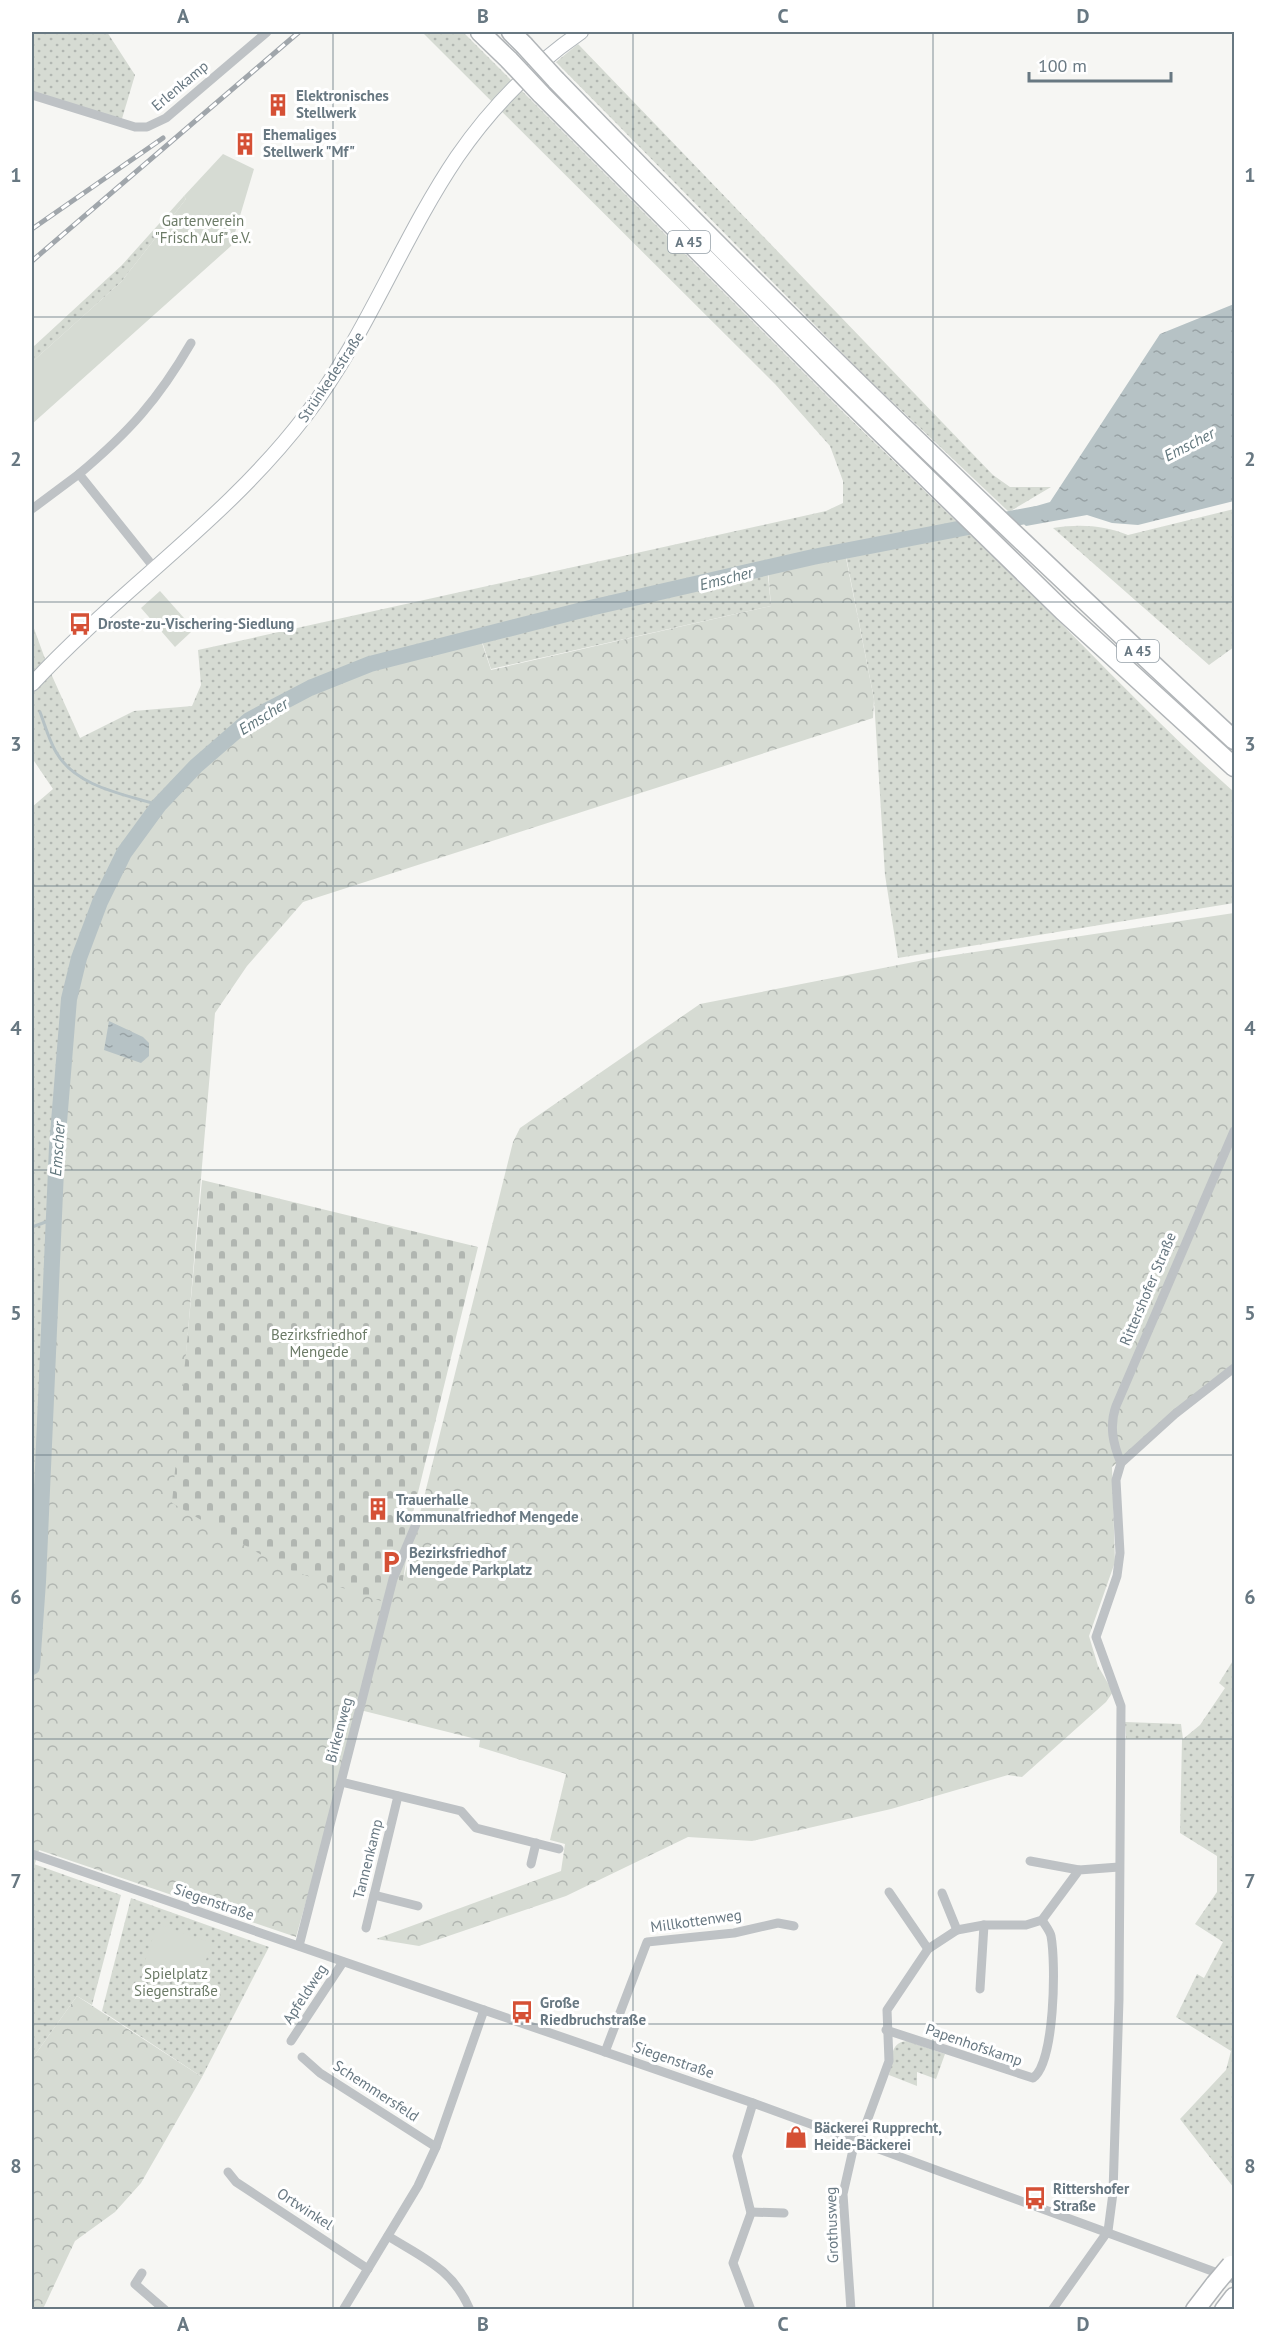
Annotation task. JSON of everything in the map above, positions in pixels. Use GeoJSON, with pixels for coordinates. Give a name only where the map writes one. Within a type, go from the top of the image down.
{"type":"FeatureCollection","features":[{"type":"Feature","properties":{"kind":"highway","name":"A 45"},"geometry":{"type":"LineString","coordinates":[[480,32],[837,390],[1019,567],[1234,767]]}},
{"type":"Feature","properties":{"kind":"highway","name":"A 45"},"geometry":{"type":"LineString","coordinates":[[511,32],[701,228],[884,409],[1042,561],[1234,740]]}},
{"type":"Feature","properties":{"kind":"highway"},"geometry":{"type":"LineString","coordinates":[[1195,2310],[1215,2284],[1233,2268]]}},
{"type":"Feature","properties":{"kind":"highway"},"geometry":{"type":"LineString","coordinates":[[1224,2310],[1234,2297]]}},
{"type":"Feature","properties":{"kind":"main road","name":"Strünkedestraße"},"geometry":{"type":"LineString","coordinates":[[32,684],[242,489],[305,417],[351,350],[424,212],[457,157],[507,96],[542,63],[581,32]]}},
{"type":"Feature","properties":{"kind":"street","name":"Erlenkamp"},"geometry":{"type":"LineString","coordinates":[[32,95],[126,126],[147,128],[166,118],[267,32]]}},
{"type":"Feature","properties":{"kind":"street"},"geometry":{"type":"LineString","coordinates":[[32,509],[79,474],[138,420],[168,381],[190,343]]}},
{"type":"Feature","properties":{"kind":"street"},"geometry":{"type":"LineString","coordinates":[[79,474],[156,570]]}},
{"type":"Feature","properties":{"kind":"street","name":"Rittershofer Straße"},"geometry":{"type":"LineString","coordinates":[[1052,2310],[1108,2231],[1113,2193],[1121,1706],[1096,1637],[1118,1576],[1120,1553],[1116,1480],[1121,1463],[1113,1444],[1113,1415],[1234,1131]]}},
{"type":"Feature","properties":{"kind":"street"},"geometry":{"type":"LineString","coordinates":[[1121,1463],[1175,1414],[1234,1368]]}},
{"type":"Feature","properties":{"kind":"street","name":"Birkenweg"},"geometry":{"type":"LineString","coordinates":[[298,1946],[393,1579],[416,1524]]}},
{"type":"Feature","properties":{"kind":"street"},"geometry":{"type":"LineString","coordinates":[[341,1782],[461,1811],[476,1828],[559,1849]]}},
{"type":"Feature","properties":{"kind":"street","name":"Tannenkamp"},"geometry":{"type":"LineString","coordinates":[[366,1928],[398,1796]]}},
{"type":"Feature","properties":{"kind":"street"},"geometry":{"type":"LineString","coordinates":[[531,1864],[536,1843]]}},
{"type":"Feature","properties":{"kind":"street","name":"Siegenstraße"},"geometry":{"type":"LineString","coordinates":[[32,1854],[753,2103],[1108,2231],[1233,2268]]}},
{"type":"Feature","properties":{"kind":"street"},"geometry":{"type":"LineString","coordinates":[[1030,1861],[1079,1869],[1119,1866]]}},
{"type":"Feature","properties":{"kind":"street"},"geometry":{"type":"LineString","coordinates":[[889,1892],[928,1948],[957,1930],[984,1924],[1026,1925],[1042,1920],[1079,1869]]}},
{"type":"Feature","properties":{"kind":"street"},"geometry":{"type":"LineString","coordinates":[[942,1893],[957,1930]]}},
{"type":"Feature","properties":{"kind":"street"},"geometry":{"type":"LineString","coordinates":[[374,1895],[418,1906]]}},
{"type":"Feature","properties":{"kind":"street","name":"Papenhofskamp"},"geometry":{"type":"LineString","coordinates":[[886,2030],[1033,2078],[1040,2071],[1052,2027],[1051,1935],[1042,1920]]}},
{"type":"Feature","properties":{"kind":"street","name":"Millkottenweg"},"geometry":{"type":"LineString","coordinates":[[605,2052],[647,1942],[734,1933],[778,1923],[794,1926]]}},
{"type":"Feature","properties":{"kind":"street"},"geometry":{"type":"LineString","coordinates":[[980,1989],[984,1924]]}},
{"type":"Feature","properties":{"kind":"street","name":"Grothusweg"},"geometry":{"type":"LineString","coordinates":[[851,2310],[843,2194],[857,2142],[889,2061],[887,2010],[928,1948]]}},
{"type":"Feature","properties":{"kind":"street","name":"Apfeldweg"},"geometry":{"type":"LineString","coordinates":[[291,2041],[343,1962]]}},
{"type":"Feature","properties":{"kind":"street"},"geometry":{"type":"LineString","coordinates":[[343,2310],[418,2187],[436,2147],[484,2010]]}},
{"type":"Feature","properties":{"kind":"street","name":"Schemmersfeld"},"geometry":{"type":"LineString","coordinates":[[302,2056],[320,2073],[436,2147]]}},
{"type":"Feature","properties":{"kind":"street"},"geometry":{"type":"LineString","coordinates":[[751,2310],[733,2263],[751,2212],[738,2148],[753,2103]]}},
{"type":"Feature","properties":{"kind":"street","name":"Ortwinkel"},"geometry":{"type":"LineString","coordinates":[[228,2172],[236,2182],[368,2269]]}},
{"type":"Feature","properties":{"kind":"street"},"geometry":{"type":"LineString","coordinates":[[751,2212],[784,2213]]}},
{"type":"Feature","properties":{"kind":"street"},"geometry":{"type":"LineString","coordinates":[[388,2236],[458,2284],[470,2310]]}},
{"type":"Feature","properties":{"kind":"street"},"geometry":{"type":"LineString","coordinates":[[142,2273],[135,2284],[151,2301],[165,2310]]}},
{"type":"Feature","properties":{"kind":"green space"},"geometry":{"type":"Polygon","coordinates":[[[32,32],[107,32],[135,75],[121,122],[32,94],[32,32]]]}},
{"type":"Feature","properties":{"kind":"green space"},"geometry":{"type":"Polygon","coordinates":[[[422,32],[463,32],[845,414],[962,527],[880,545],[965,529],[1165,728],[1234,792],[1234,903],[898,958],[885,875],[874,699],[845,551],[767,567],[771,606],[491,669],[480,635],[369,664],[309,688],[248,719],[195,765],[159,805],[124,853],[100,902],[79,958],[69,999],[57,1147],[38,1582],[32,1667],[32,807],[53,789],[32,758],[32,623],[48,667],[80,738],[134,711],[192,706],[201,685],[198,650],[826,511],[843,503],[843,481],[830,446],[775,384],[422,32]]]}},
{"type":"Feature","properties":{"kind":"green space"},"geometry":{"type":"Polygon","coordinates":[[[578,44],[993,475],[1010,487],[1051,487],[1009,512],[863,374],[556,62],[578,44]]]}},
{"type":"Feature","properties":{"kind":"green space","name":"Gartenverein \"Frisch Auf\" e.V."},"geometry":{"type":"Polygon","coordinates":[[[223,154],[254,169],[231,246],[32,424],[32,362],[121,282],[186,199],[184,196],[223,154]]]}},
{"type":"Feature","properties":{"kind":"green space"},"geometry":{"type":"Polygon","coordinates":[[[184,196],[186,199],[121,282],[32,362],[32,348],[122,265],[184,196]]]}},
{"type":"Feature","properties":{"kind":"green space"},"geometry":{"type":"Polygon","coordinates":[[[1234,509],[1234,647],[1209,665],[1053,528],[1091,526],[1128,535],[1234,509]]]}},
{"type":"Feature","properties":{"kind":"green space"},"geometry":{"type":"Polygon","coordinates":[[[845,553],[874,699],[873,718],[303,902],[247,966],[215,1013],[186,1355],[393,1579],[403,1581],[513,1142],[520,1128],[700,1004],[934,958],[1234,913],[1234,1364],[1112,1467],[1115,1562],[1089,1636],[1098,1666],[1113,1692],[1106,1702],[1022,1777],[1008,1775],[891,1809],[752,1841],[688,1837],[566,1896],[419,1946],[376,1939],[561,1871],[565,1844],[550,1840],[566,1774],[479,1747],[480,1740],[360,1710],[296,1937],[39,1850],[32,1874],[32,1667],[38,1582],[57,1147],[69,999],[79,958],[100,902],[124,853],[159,805],[195,765],[247,719],[310,689],[370,665],[480,637],[491,670],[771,606],[768,569],[845,553]]]}},
{"type":"Feature","properties":{"kind":"green space"},"geometry":{"type":"Polygon","coordinates":[[[160,591],[192,627],[191,632],[175,647],[141,608],[160,591]]]}},
{"type":"Feature","properties":{"kind":"green space","name":"Bezirksfriedhof Mengede"},"geometry":{"type":"Polygon","coordinates":[[[202,1180],[478,1247],[412,1517],[403,1581],[393,1579],[387,1603],[284,1568],[172,1503],[202,1180]]]}},
{"type":"Feature","properties":{"kind":"green space"},"geometry":{"type":"Polygon","coordinates":[[[1234,1659],[1234,2188],[1180,2119],[1226,2070],[1231,2051],[1176,2017],[1197,1974],[1204,1978],[1223,1942],[1195,1924],[1217,1892],[1217,1856],[1180,1833],[1182,1739],[1126,1739],[1125,1722],[1181,1724],[1183,1739],[1200,1725],[1225,1688],[1219,1683],[1234,1659]]]}},
{"type":"Feature","properties":{"kind":"green space"},"geometry":{"type":"Polygon","coordinates":[[[34,1864],[121,1895],[92,2005],[77,1996],[32,2059],[32,1874],[34,1864]]]}},
{"type":"Feature","properties":{"kind":"green space","name":"Spielplatz Siegenstraße"},"geometry":{"type":"Polygon","coordinates":[[[131,1898],[269,1947],[202,2077],[102,2011],[131,1898]]]}},
{"type":"Feature","properties":{"kind":"green space"},"geometry":{"type":"Polygon","coordinates":[[[157,1924],[212,1943],[198,1983],[144,1964],[157,1924]]]}},
{"type":"Feature","properties":{"kind":"green space"},"geometry":{"type":"Polygon","coordinates":[[[77,1996],[202,2077],[141,2183],[115,2212],[75,2241],[43,2309],[32,2309],[32,2059],[77,1996]]]}},
{"type":"Feature","properties":{"kind":"green space"},"geometry":{"type":"Polygon","coordinates":[[[907,2041],[945,2054],[936,2079],[917,2072],[917,2086],[889,2075],[894,2049],[901,2042],[907,2041]]]}},
{"type":"Feature","properties":{"kind":"water"},"geometry":{"type":"Polygon","coordinates":[[[1234,304],[1234,501],[1138,525],[1112,523],[1087,515],[1026,526],[1012,513],[1050,502],[1160,334],[1234,304]]]}},
{"type":"Feature","properties":{"kind":"water"},"geometry":{"type":"Polygon","coordinates":[[[109,1021],[143,1037],[149,1043],[149,1056],[141,1063],[104,1050],[109,1021]]]}},
{"type":"Feature","properties":{"kind":"waterway","name":"Emscher"},"geometry":{"type":"LineString","coordinates":[[32,1667],[38,1582],[57,1147],[69,999],[79,958],[100,902],[124,853],[159,805],[196,766],[249,720],[310,688],[370,664],[590,608],[813,557],[1036,514]]}},
{"type":"Feature","properties":{"kind":"waterway"},"geometry":{"type":"LineString","coordinates":[[40,712],[56,752],[75,774],[102,788],[159,805]]}},
{"type":"Feature","properties":{"kind":"waterway"},"geometry":{"type":"LineString","coordinates":[[32,1227],[54,1219]]}},
{"type":"Feature","properties":{"kind":"railway"},"geometry":{"type":"LineString","coordinates":[[32,261],[299,32]]}},
{"type":"Feature","properties":{"kind":"railway"},"geometry":{"type":"LineString","coordinates":[[32,229],[163,138]]}},
{"type":"Feature","properties":{"kind":"place","name":"Elektronisches Stellwerk"},"geometry":{"type":"Point","coordinates":[278,105]}},
{"type":"Feature","properties":{"kind":"place","name":"Ehemaliges Stellwerk \"Mf\""},"geometry":{"type":"Point","coordinates":[245,144]}},
{"type":"Feature","properties":{"kind":"place","name":"Droste-zu-Vischering-Siedlung"},"geometry":{"type":"Point","coordinates":[80,624]}},
{"type":"Feature","properties":{"kind":"place","name":"Trauerhalle Kommunalfriedhof Mengede"},"geometry":{"type":"Point","coordinates":[378,1509]}},
{"type":"Feature","properties":{"kind":"place","name":"Bezirksfriedhof Mengede Parkplatz"},"geometry":{"type":"Point","coordinates":[391,1562]}},
{"type":"Feature","properties":{"kind":"place","name":"Große Riedbruchstraße"},"geometry":{"type":"Point","coordinates":[522,2012]}},
{"type":"Feature","properties":{"kind":"place","name":"Bäckerei Rupprecht, Heide-Bäckerei"},"geometry":{"type":"Point","coordinates":[796,2137]}},
{"type":"Feature","properties":{"kind":"place","name":"Rittershofer Straße"},"geometry":{"type":"Point","coordinates":[1035,2198]}}]}
